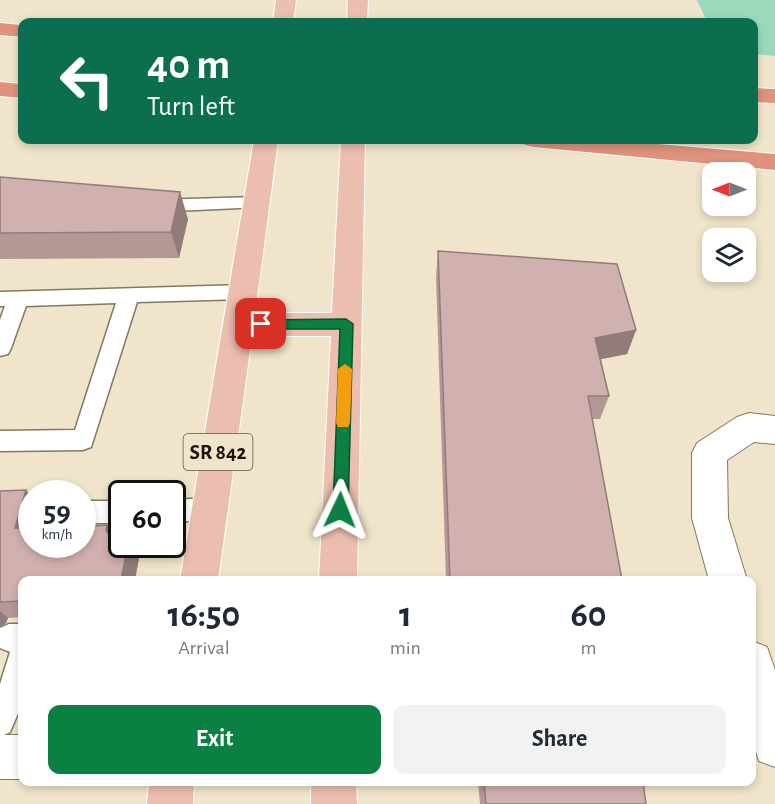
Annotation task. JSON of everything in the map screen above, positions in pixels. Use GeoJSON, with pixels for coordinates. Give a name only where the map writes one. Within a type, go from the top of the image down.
{"type":"FeatureCollection","features":[{"type":"Feature","properties":{"kind":"highway"},"geometry":{"type":"LineString","coordinates":[[0,29],[18,31]]}},
{"type":"Feature","properties":{"kind":"highway"},"geometry":{"type":"LineString","coordinates":[[0,89],[18,91]]}},
{"type":"Feature","properties":{"kind":"highway"},"geometry":{"type":"LineString","coordinates":[[758,95],[775,96]]}},
{"type":"Feature","properties":{"kind":"highway"},"geometry":{"type":"LineString","coordinates":[[577,144],[775,162]]}},
{"type":"Feature","properties":{"kind":"main road"},"geometry":{"type":"LineString","coordinates":[[284,18],[286,0]]}},
{"type":"Feature","properties":{"kind":"main road"},"geometry":{"type":"LineString","coordinates":[[357,18],[358,0]]}},
{"type":"Feature","properties":{"kind":"main road","name":"SR 842"},"geometry":{"type":"LineString","coordinates":[[200,576],[265,144]]}},
{"type":"Feature","properties":{"kind":"main road"},"geometry":{"type":"LineString","coordinates":[[338,576],[353,144]]}},
{"type":"Feature","properties":{"kind":"main road"},"geometry":{"type":"LineString","coordinates":[[242,308],[346,324]]}},
{"type":"Feature","properties":{"kind":"main road"},"geometry":{"type":"LineString","coordinates":[[170,804],[172,786]]}},
{"type":"Feature","properties":{"kind":"main road"},"geometry":{"type":"LineString","coordinates":[[334,786],[334,804]]}},
{"type":"Feature","properties":{"kind":"street"},"geometry":{"type":"LineString","coordinates":[[727,576],[710,518],[709,453],[749,427],[775,430]]}},
{"type":"Feature","properties":{"kind":"street"},"geometry":{"type":"LineString","coordinates":[[756,676],[775,745]]}},
{"type":"Feature","properties":{"kind":"street"},"geometry":{"type":"LineString","coordinates":[[0,757],[18,757]]}},
{"type":"Feature","properties":{"kind":"lane"},"geometry":{"type":"LineString","coordinates":[[138,204],[161,206],[256,203]]}},
{"type":"Feature","properties":{"kind":"lane"},"geometry":{"type":"LineString","coordinates":[[0,348],[9,299],[129,295],[242,308]]}},
{"type":"Feature","properties":{"kind":"lane"},"geometry":{"type":"LineString","coordinates":[[0,441],[83,440],[129,295]]}},
{"type":"Feature","properties":{"kind":"lane"},"geometry":{"type":"LineString","coordinates":[[186,510],[208,509]]}},
{"type":"Feature","properties":{"kind":"lane"},"geometry":{"type":"LineString","coordinates":[[96,527],[101,512]]}},
{"type":"Feature","properties":{"kind":"lane"},"geometry":{"type":"LineString","coordinates":[[0,722],[15,655]]}},
{"type":"Feature","properties":{"kind":"green space"},"geometry":{"type":"Polygon","coordinates":[[[697,0],[775,0],[775,56],[758,54],[758,18],[705,18],[697,0]]]}},
{"type":"Feature","properties":{"kind":"building"},"geometry":{"type":"Polygon","coordinates":[[[0,177],[180,192],[171,232],[0,233],[0,177]]]}},
{"type":"Feature","properties":{"kind":"building"},"geometry":{"type":"Polygon","coordinates":[[[438,251],[617,264],[636,330],[595,338],[609,396],[588,396],[621,576],[450,576],[438,251]]]}},
{"type":"Feature","properties":{"kind":"building"},"geometry":{"type":"Polygon","coordinates":[[[18,490],[18,518],[15,528],[18,528],[18,558],[96,558],[96,526],[107,525],[108,558],[125,558],[122,576],[18,576],[18,601],[0,602],[0,491],[18,490]]]}},
{"type":"Feature","properties":{"kind":"building"},"geometry":{"type":"Polygon","coordinates":[[[484,786],[644,786],[646,804],[486,804],[484,786]]]}},
{"type":"Feature","properties":{"kind":"slow traffic"},"geometry":{"type":"LineString","coordinates":[[343,423],[345,369]]}},
{"type":"Feature","properties":{"kind":"route"},"geometry":{"type":"LineString","coordinates":[[261,324],[346,324],[340,510]]}}]}
